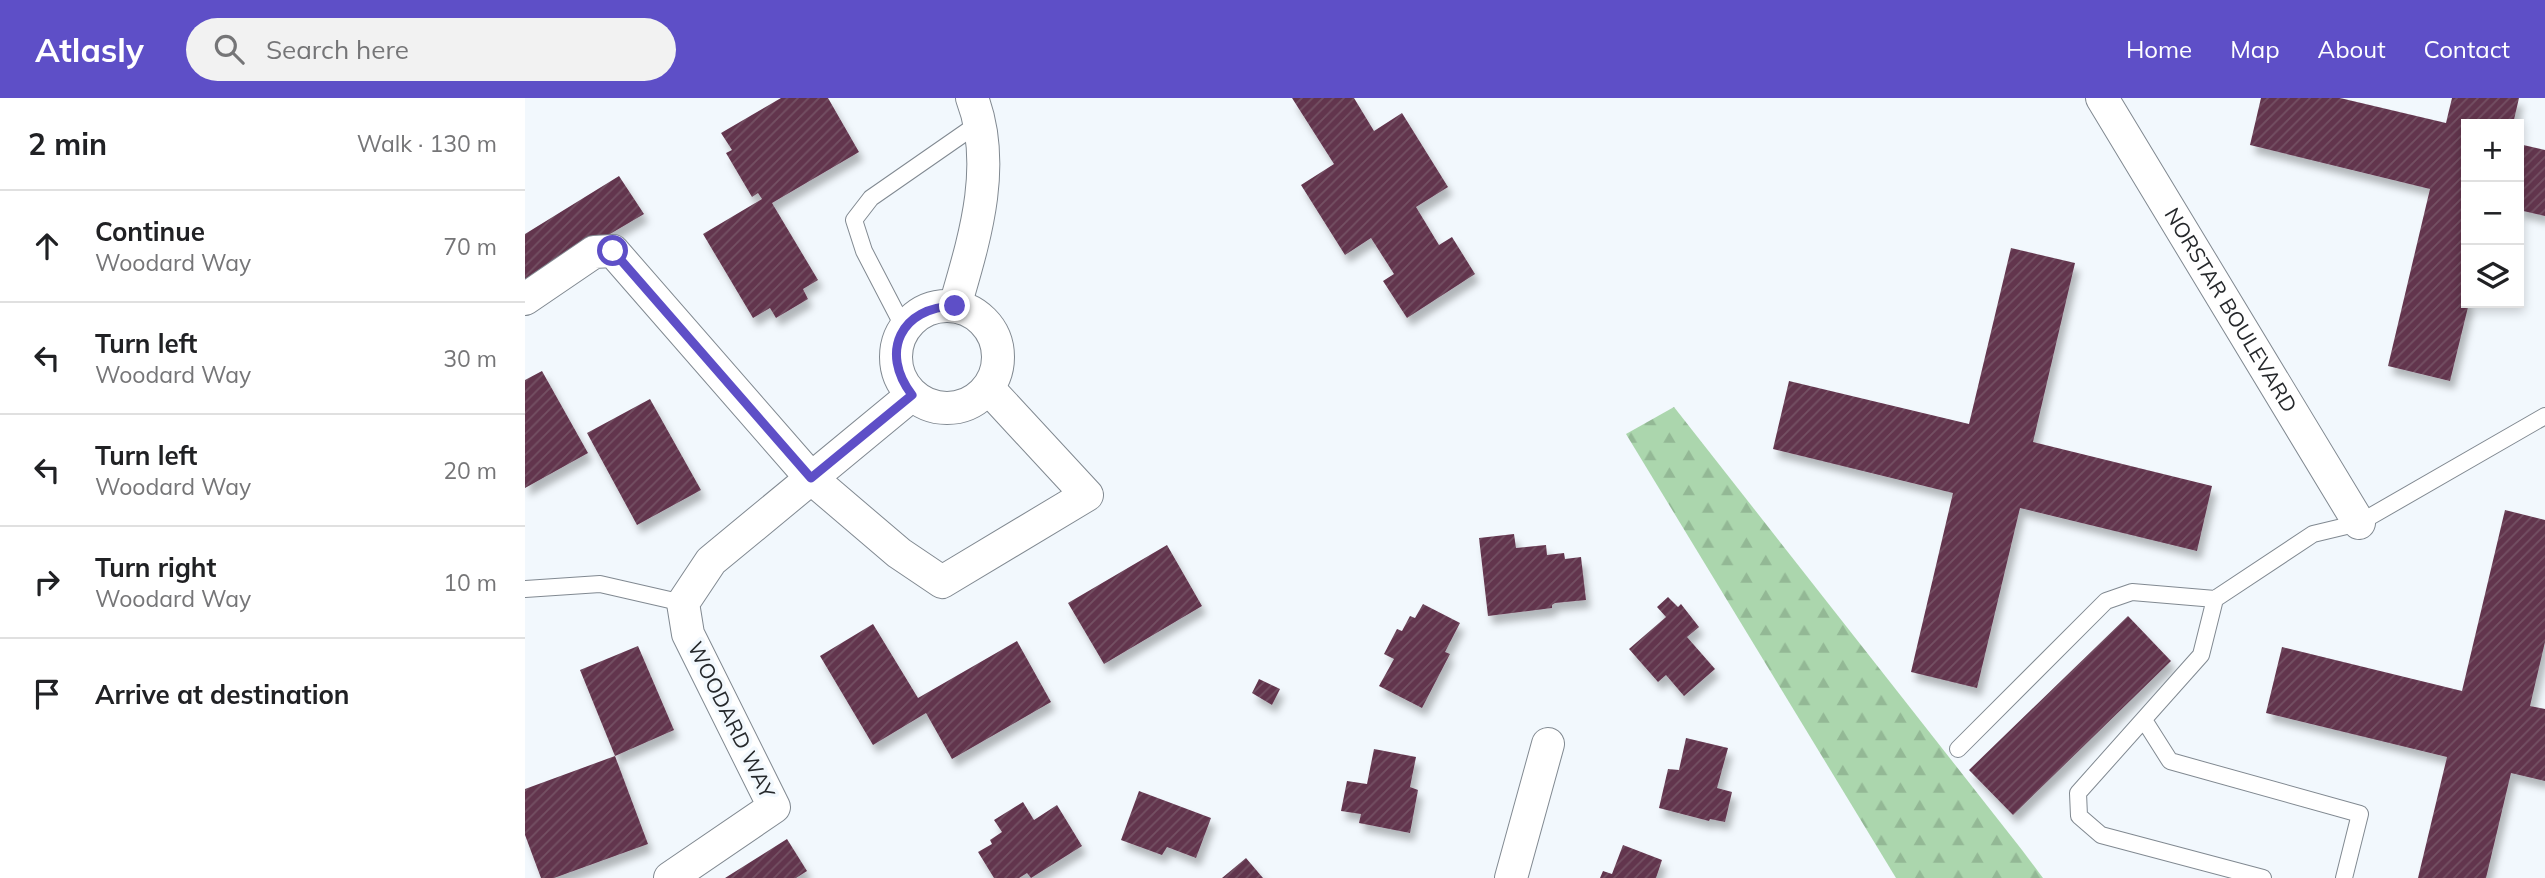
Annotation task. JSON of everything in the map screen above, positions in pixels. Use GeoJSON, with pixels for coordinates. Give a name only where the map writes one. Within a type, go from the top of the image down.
{"type":"FeatureCollection","features":[{"type":"Feature","properties":{"kind":"street","name":"NORSTAR BOULEVARD"},"geometry":{"type":"LineString","coordinates":[[2102,98],[2359,523]]}},
{"type":"Feature","properties":{"kind":"street"},"geometry":{"type":"LineString","coordinates":[[955,306],[977,228],[984,161],[975,110]]}},
{"type":"Feature","properties":{"kind":"street"},"geometry":{"type":"LineString","coordinates":[[525,299],[594,252],[613,251],[811,478],[899,553],[942,582],[1087,495],[988,388]]}},
{"type":"Feature","properties":{"kind":"street"},"geometry":{"type":"LineString","coordinates":[[955,306],[971,312],[985,323],[995,338],[998,355],[996,373],[988,388],[975,400],[960,407],[943,408],[927,404],[912,395],[903,383],[896,356],[904,328],[914,318],[926,310],[955,306]]}},
{"type":"Feature","properties":{"kind":"street"},"geometry":{"type":"LineString","coordinates":[[683,603],[711,561],[912,395]]}},
{"type":"Feature","properties":{"kind":"street","name":"WOODARD WAY"},"geometry":{"type":"LineString","coordinates":[[670,878],[774,807],[688,634],[683,603]]}},
{"type":"Feature","properties":{"kind":"street"},"geometry":{"type":"LineString","coordinates":[[1511,878],[1548,744]]}},
{"type":"Feature","properties":{"kind":"lane"},"geometry":{"type":"LineString","coordinates":[[904,328],[864,251],[854,220],[871,198],[975,110]]}},
{"type":"Feature","properties":{"kind":"lane"},"geometry":{"type":"LineString","coordinates":[[1958,749],[2106,601],[2132,592],[2215,598],[2313,534],[2359,523],[2545,416]]}},
{"type":"Feature","properties":{"kind":"lane"},"geometry":{"type":"LineString","coordinates":[[525,589],[600,584],[683,603]]}},
{"type":"Feature","properties":{"kind":"lane"},"geometry":{"type":"LineString","coordinates":[[2215,598],[2201,655],[2078,793],[2079,816],[2101,835],[2263,878]]}},
{"type":"Feature","properties":{"kind":"lane"},"geometry":{"type":"LineString","coordinates":[[2144,720],[2170,761],[2360,814],[2344,878]]}},
{"type":"Feature","properties":{"kind":"green space"},"geometry":{"type":"Polygon","coordinates":[[[1674,407],[2043,878],[1896,878],[1626,434],[1674,407]]]}},
{"type":"Feature","properties":{"kind":"building"},"geometry":{"type":"Polygon","coordinates":[[[781,98],[828,98],[859,152],[772,203],[818,280],[803,289],[808,299],[776,318],[770,308],[753,318],[703,234],[762,199],[758,193],[752,197],[726,153],[732,150],[721,133],[781,98]]]}},
{"type":"Feature","properties":{"kind":"building"},"geometry":{"type":"Polygon","coordinates":[[[1292,98],[1354,98],[1374,131],[1402,113],[1448,187],[1416,207],[1439,245],[1452,237],[1475,274],[1407,318],[1383,281],[1394,274],[1371,238],[1345,255],[1301,185],[1334,164],[1292,98]]]}},
{"type":"Feature","properties":{"kind":"building"},"geometry":{"type":"Polygon","coordinates":[[[2261,98],[2340,98],[2446,123],[2452,98],[2519,98],[2514,119],[2461,119],[2461,308],[2468,308],[2450,381],[2388,366],[2430,189],[2250,145],[2261,98]]]}},
{"type":"Feature","properties":{"kind":"building"},"geometry":{"type":"Polygon","coordinates":[[[2524,145],[2545,150],[2545,216],[2524,211],[2524,145]]]}},
{"type":"Feature","properties":{"kind":"building"},"geometry":{"type":"Polygon","coordinates":[[[619,176],[644,214],[525,284],[525,234],[619,176]]]}},
{"type":"Feature","properties":{"kind":"building"},"geometry":{"type":"Polygon","coordinates":[[[2011,248],[2075,263],[2033,442],[2212,486],[2197,551],[2020,508],[1977,688],[1911,672],[1953,493],[1773,449],[1789,381],[1969,424],[2011,248]]]}},
{"type":"Feature","properties":{"kind":"building"},"geometry":{"type":"Polygon","coordinates":[[[542,371],[588,453],[525,488],[525,380],[542,371]]]}},
{"type":"Feature","properties":{"kind":"building"},"geometry":{"type":"Polygon","coordinates":[[[650,399],[701,490],[637,525],[587,433],[650,399]]]}},
{"type":"Feature","properties":{"kind":"building"},"geometry":{"type":"Polygon","coordinates":[[[2505,510],[2545,520],[2545,642],[2530,706],[2545,709],[2545,781],[2511,773],[2486,878],[2418,878],[2447,757],[2266,713],[2282,647],[2462,691],[2505,510]]]}},
{"type":"Feature","properties":{"kind":"building"},"geometry":{"type":"Polygon","coordinates":[[[1514,534],[1516,548],[1546,545],[1547,555],[1564,553],[1565,559],[1581,557],[1586,600],[1555,603],[1552,608],[1488,616],[1479,538],[1514,534]]]}},
{"type":"Feature","properties":{"kind":"building"},"geometry":{"type":"Polygon","coordinates":[[[1167,545],[1202,606],[1104,664],[1068,603],[1167,545]]]}},
{"type":"Feature","properties":{"kind":"building"},"geometry":{"type":"Polygon","coordinates":[[[1668,597],[1678,607],[1681,604],[1699,627],[1687,637],[1715,669],[1684,696],[1666,675],[1658,682],[1629,649],[1666,617],[1657,607],[1668,597]]]}},
{"type":"Feature","properties":{"kind":"building"},"geometry":{"type":"Polygon","coordinates":[[[1423,604],[1460,623],[1445,652],[1450,654],[1422,708],[1379,686],[1394,659],[1384,654],[1397,629],[1402,631],[1410,616],[1415,618],[1423,604]]]}},
{"type":"Feature","properties":{"kind":"building"},"geometry":{"type":"Polygon","coordinates":[[[2128,616],[2171,661],[2013,815],[1969,770],[2128,616]]]}},
{"type":"Feature","properties":{"kind":"building"},"geometry":{"type":"Polygon","coordinates":[[[873,624],[918,698],[1017,641],[1051,702],[952,759],[926,713],[873,745],[820,656],[873,624]]]}},
{"type":"Feature","properties":{"kind":"building"},"geometry":{"type":"Polygon","coordinates":[[[638,646],[674,730],[615,756],[580,670],[638,646]]]}},
{"type":"Feature","properties":{"kind":"building"},"geometry":{"type":"Polygon","coordinates":[[[1259,679],[1280,689],[1272,705],[1252,693],[1259,679]]]}},
{"type":"Feature","properties":{"kind":"building"},"geometry":{"type":"Polygon","coordinates":[[[1686,738],[1728,748],[1717,788],[1732,792],[1725,822],[1709,821],[1659,808],[1668,769],[1679,770],[1686,738]]]}},
{"type":"Feature","properties":{"kind":"building"},"geometry":{"type":"Polygon","coordinates":[[[1374,749],[1416,757],[1410,787],[1418,790],[1410,833],[1359,823],[1361,814],[1341,811],[1347,781],[1367,784],[1374,749]]]}},
{"type":"Feature","properties":{"kind":"building"},"geometry":{"type":"Polygon","coordinates":[[[615,756],[648,844],[554,878],[541,878],[525,835],[525,789],[615,756]]]}},
{"type":"Feature","properties":{"kind":"building"},"geometry":{"type":"Polygon","coordinates":[[[1139,791],[1211,818],[1196,858],[1167,847],[1162,855],[1121,840],[1139,791]]]}},
{"type":"Feature","properties":{"kind":"building"},"geometry":{"type":"Polygon","coordinates":[[[1023,802],[1034,820],[1057,805],[1082,846],[1031,878],[1027,873],[1019,878],[994,878],[978,852],[992,844],[990,840],[1002,832],[994,820],[1023,802]]]}},
{"type":"Feature","properties":{"kind":"building"},"geometry":{"type":"Polygon","coordinates":[[[787,839],[807,871],[796,878],[725,878],[787,839]]]}},
{"type":"Feature","properties":{"kind":"building"},"geometry":{"type":"Polygon","coordinates":[[[1623,845],[1662,860],[1656,878],[1600,878],[1603,871],[1612,874],[1623,845]]]}},
{"type":"Feature","properties":{"kind":"building"},"geometry":{"type":"Polygon","coordinates":[[[1246,858],[1263,878],[1222,878],[1246,858]]]}},
{"type":"Feature","properties":{"kind":"route"},"geometry":{"type":"LineString","coordinates":[[613,251],[811,478],[912,395],[903,383],[896,356],[904,328],[926,310],[955,306]]}}]}
